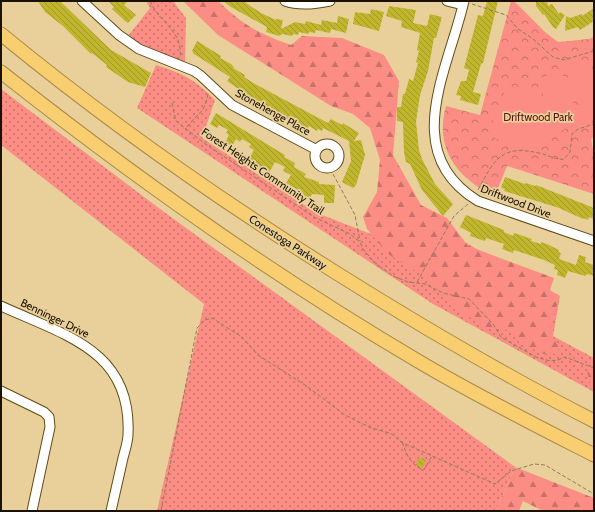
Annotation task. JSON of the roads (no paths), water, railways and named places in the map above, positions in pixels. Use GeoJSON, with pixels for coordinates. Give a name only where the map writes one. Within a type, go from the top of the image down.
{"type":"FeatureCollection","features":[{"type":"Feature","properties":{"kind":"highway","name":"Conestoga Parkway"},"geometry":{"type":"LineString","coordinates":[[1,34],[152,150],[279,237],[422,327],[540,394],[594,421]]}},
{"type":"Feature","properties":{"kind":"highway"},"geometry":{"type":"LineString","coordinates":[[1,72],[75,130],[172,201],[283,277],[419,362],[594,455]]}},
{"type":"Feature","properties":{"kind":"street","name":"Stonehenge Place"},"geometry":{"type":"LineString","coordinates":[[82,1],[126,41],[152,56],[178,65],[200,75],[239,109],[317,150]]}},
{"type":"Feature","properties":{"kind":"street"},"geometry":{"type":"LineString","coordinates":[[285,1],[303,4],[330,1]]}},
{"type":"Feature","properties":{"kind":"street"},"geometry":{"type":"LineString","coordinates":[[447,1],[466,3]]}},
{"type":"Feature","properties":{"kind":"street","name":"Driftwood Drive"},"geometry":{"type":"LineString","coordinates":[[466,3],[436,105],[434,131],[435,146],[441,164],[462,190],[478,201],[594,241]]}},
{"type":"Feature","properties":{"kind":"street","name":"Benninger Drive"},"geometry":{"type":"LineString","coordinates":[[1,306],[85,345],[104,360],[118,379],[127,402],[128,435],[111,511]]}},
{"type":"Feature","properties":{"kind":"street"},"geometry":{"type":"LineString","coordinates":[[1,391],[44,412],[50,420],[50,427],[32,511]]}},
{"type":"Feature","properties":{"kind":"park label","name":"Driftwood Park"},"geometry":{"type":"Point","coordinates":[538,117]}}]}
